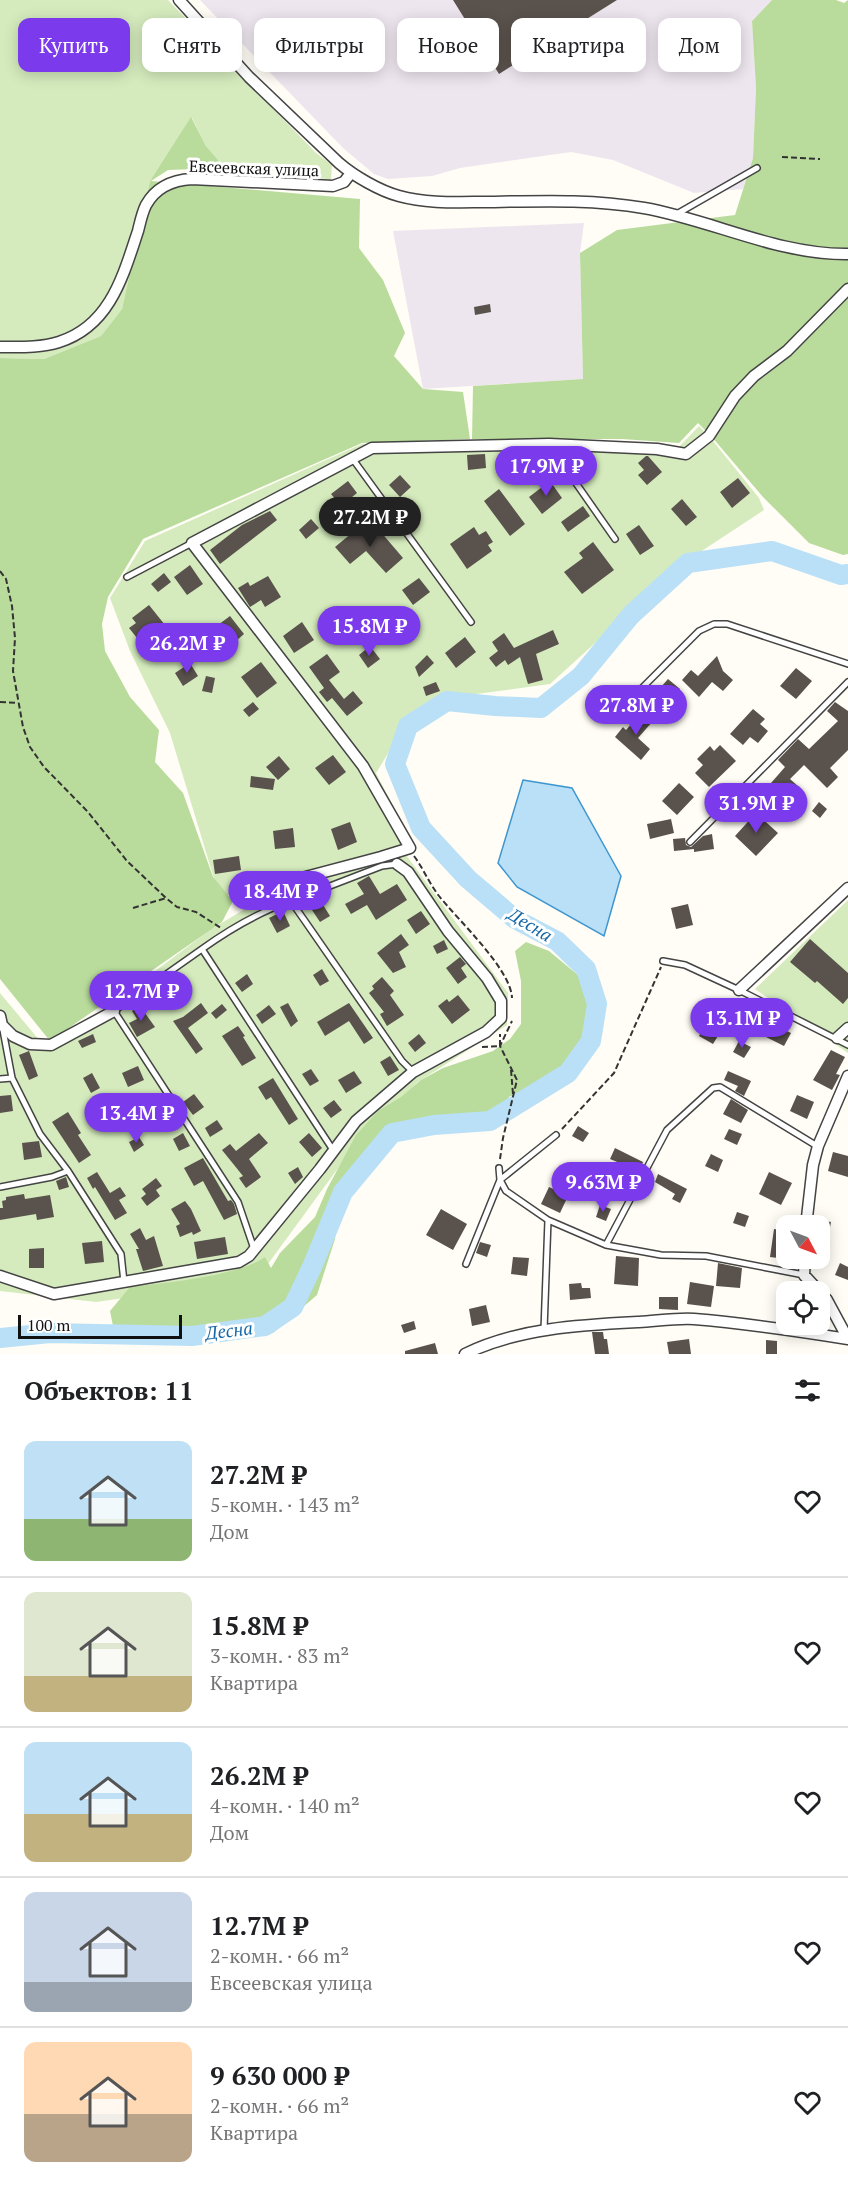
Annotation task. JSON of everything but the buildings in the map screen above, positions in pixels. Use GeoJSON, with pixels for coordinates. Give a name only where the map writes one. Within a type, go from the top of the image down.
{"type":"FeatureCollection","features":[{"type":"Feature","properties":{"kind":"street","name":"Евсеевская улица"},"geometry":{"type":"LineString","coordinates":[[0,347],[34,347],[59,342],[81,332],[100,316],[121,282],[146,205],[165,185],[179,180],[192,180],[333,186],[344,182],[351,174],[249,77],[180,0]]}},
{"type":"Feature","properties":{"kind":"street"},"geometry":{"type":"LineString","coordinates":[[351,174],[398,196],[442,202],[584,201],[644,208],[824,254],[848,254]]}},
{"type":"Feature","properties":{"kind":"street"},"geometry":{"type":"LineString","coordinates":[[245,893],[410,848],[363,766],[192,543],[372,448],[549,444],[657,449],[686,454],[709,436],[741,389],[754,376],[788,351],[848,290]]}},
{"type":"Feature","properties":{"kind":"street"},"geometry":{"type":"LineString","coordinates":[[0,1276],[54,1294],[239,1262],[249,1256],[356,1121],[413,1072],[486,1032],[501,1018],[501,1001],[487,978],[448,931],[408,872],[397,864]]}},
{"type":"Feature","properties":{"kind":"street"},"geometry":{"type":"LineString","coordinates":[[739,990],[848,888]]}},
{"type":"Feature","properties":{"kind":"street"},"geometry":{"type":"LineString","coordinates":[[1,1021],[14,1036],[30,1044],[51,1046],[114,1011]]}},
{"type":"Feature","properties":{"kind":"street"},"geometry":{"type":"LineString","coordinates":[[837,1038],[848,1028]]}},
{"type":"Feature","properties":{"kind":"street"},"geometry":{"type":"LineString","coordinates":[[807,1215],[818,1146],[848,1076]]}},
{"type":"Feature","properties":{"kind":"street"},"geometry":{"type":"LineString","coordinates":[[804,1269],[804,1275],[827,1300],[848,1339]]}},
{"type":"Feature","properties":{"kind":"street"},"geometry":{"type":"LineString","coordinates":[[465,1354],[483,1345],[544,1330],[591,1324],[691,1319],[755,1325],[848,1339]]}},
{"type":"Feature","properties":{"kind":"lane"},"geometry":{"type":"LineString","coordinates":[[674,216],[757,168]]}},
{"type":"Feature","properties":{"kind":"lane"},"geometry":{"type":"LineString","coordinates":[[549,444],[615,539]]}},
{"type":"Feature","properties":{"kind":"lane"},"geometry":{"type":"LineString","coordinates":[[352,458],[471,622]]}},
{"type":"Feature","properties":{"kind":"lane"},"geometry":{"type":"LineString","coordinates":[[127,577],[192,543]]}},
{"type":"Feature","properties":{"kind":"lane"},"geometry":{"type":"LineString","coordinates":[[628,702],[699,631],[714,624],[727,624],[848,664]]}},
{"type":"Feature","properties":{"kind":"lane"},"geometry":{"type":"LineString","coordinates":[[690,842],[848,682]]}},
{"type":"Feature","properties":{"kind":"lane"},"geometry":{"type":"LineString","coordinates":[[254,1249],[238,1202],[114,1011],[225,932],[267,909],[382,866],[397,864]]}},
{"type":"Feature","properties":{"kind":"lane"},"geometry":{"type":"LineString","coordinates":[[291,901],[395,1052],[413,1072]]}},
{"type":"Feature","properties":{"kind":"lane"},"geometry":{"type":"LineString","coordinates":[[202,948],[333,1150]]}},
{"type":"Feature","properties":{"kind":"lane"},"geometry":{"type":"LineString","coordinates":[[663,962],[685,965],[848,1045]]}},
{"type":"Feature","properties":{"kind":"lane"},"geometry":{"type":"LineString","coordinates":[[1,1021],[12,1078],[40,1134],[68,1171],[121,1254],[124,1282]]}},
{"type":"Feature","properties":{"kind":"lane"},"geometry":{"type":"LineString","coordinates":[[0,1079],[12,1078]]}},
{"type":"Feature","properties":{"kind":"lane"},"geometry":{"type":"LineString","coordinates":[[606,1245],[667,1130],[713,1088],[720,1087],[818,1146]]}},
{"type":"Feature","properties":{"kind":"lane"},"geometry":{"type":"LineString","coordinates":[[466,1264],[500,1180],[556,1135]]}},
{"type":"Feature","properties":{"kind":"lane"},"geometry":{"type":"LineString","coordinates":[[499,1168],[500,1180],[506,1191],[548,1220],[606,1245],[661,1255],[706,1256],[804,1275]]}},
{"type":"Feature","properties":{"kind":"lane"},"geometry":{"type":"LineString","coordinates":[[0,1187],[52,1178],[68,1171]]}},
{"type":"Feature","properties":{"kind":"lane"},"geometry":{"type":"LineString","coordinates":[[544,1330],[548,1220]]}},
{"type":"Feature","properties":{"kind":"path"},"geometry":{"type":"LineString","coordinates":[[783,157],[820,159]]}},
{"type":"Feature","properties":{"kind":"path"},"geometry":{"type":"LineString","coordinates":[[0,571],[6,579],[12,606],[15,638],[14,671],[18,703],[30,747],[44,767],[88,812],[127,861],[177,907],[196,912],[215,922],[225,932]]}},
{"type":"Feature","properties":{"kind":"path"},"geometry":{"type":"LineString","coordinates":[[0,702],[18,703]]}},
{"type":"Feature","properties":{"kind":"path"},"geometry":{"type":"LineString","coordinates":[[133,908],[166,898]]}},
{"type":"Feature","properties":{"kind":"path"},"geometry":{"type":"LineString","coordinates":[[556,1135],[614,1073],[663,962]]}},
{"type":"Feature","properties":{"kind":"path"},"geometry":{"type":"LineString","coordinates":[[499,1168],[503,1138],[513,1100],[511,1066]]}},
{"type":"Feature","properties":{"kind":"shaded area"},"geometry":{"type":"Polygon","coordinates":[[[200,0],[772,0],[752,21],[756,87],[753,158],[743,189],[694,193],[613,160],[571,152],[460,168],[432,176],[388,179],[374,174],[343,148],[270,72],[385,72],[385,18],[254,18],[254,56],[242,43],[242,18],[217,18],[200,0]]]}},
{"type":"Feature","properties":{"kind":"shaded area"},"geometry":{"type":"Polygon","coordinates":[[[584,223],[580,253],[583,379],[423,389],[393,231],[584,223]]]}},
{"type":"Feature","properties":{"kind":"green space"},"geometry":{"type":"Polygon","coordinates":[[[0,0],[168,0],[185,18],[142,18],[142,72],[238,72],[315,152],[332,165],[331,180],[284,171],[225,168],[206,146],[192,118],[150,181],[122,309],[101,336],[44,359],[0,358],[0,0]]]}},
{"type":"Feature","properties":{"kind":"green space"},"geometry":{"type":"Polygon","coordinates":[[[772,0],[836,0],[844,3],[848,0],[848,554],[843,555],[809,543],[763,497],[698,423],[679,443],[622,439],[472,439],[473,386],[583,379],[580,253],[617,230],[735,215],[753,158],[756,88],[752,21],[772,0]]]}},
{"type":"Feature","properties":{"kind":"green space"},"geometry":{"type":"Polygon","coordinates":[[[191,117],[206,146],[225,168],[168,170],[151,181],[360,199],[359,248],[383,280],[405,333],[394,356],[423,389],[463,392],[470,439],[362,443],[143,539],[108,597],[102,624],[105,651],[130,697],[159,730],[155,762],[183,793],[213,877],[233,901],[222,922],[50,1041],[0,979],[0,358],[44,359],[101,336],[122,309],[150,181],[191,117]]]}},
{"type":"Feature","properties":{"kind":"green space"},"geometry":{"type":"Polygon","coordinates":[[[699,426],[759,498],[764,510],[682,564],[550,684],[446,698],[406,724],[376,773],[415,848],[406,855],[508,993],[507,1025],[418,1082],[355,1145],[257,1279],[96,1302],[0,1291],[0,993],[40,1041],[71,1034],[210,930],[245,909],[284,895],[219,895],[170,733],[130,651],[110,598],[145,541],[362,444],[578,443],[679,447],[699,426]]]}},
{"type":"Feature","properties":{"kind":"green space"},"geometry":{"type":"Polygon","coordinates":[[[848,900],[848,1053],[755,989],[848,900]]]}},
{"type":"Feature","properties":{"kind":"green space"},"geometry":{"type":"Polygon","coordinates":[[[526,942],[549,951],[578,975],[592,1002],[586,1039],[566,1071],[540,1094],[526,1101],[519,1095],[510,1096],[500,1108],[480,1120],[428,1121],[378,1143],[339,1195],[335,1239],[317,1295],[273,1333],[186,1341],[124,1341],[113,1326],[110,1311],[130,1287],[220,1274],[253,1264],[265,1257],[271,1268],[280,1253],[315,1217],[356,1135],[378,1111],[401,1097],[421,1080],[443,1068],[493,1051],[510,1039],[521,1024],[521,981],[515,951],[526,942]]]}},
{"type":"Feature","properties":{"kind":"water"},"geometry":{"type":"Polygon","coordinates":[[[523,780],[572,788],[621,876],[604,936],[517,887],[498,863],[523,780]]]}},
{"type":"Feature","properties":{"kind":"waterway","name":"Десна"},"geometry":{"type":"LineString","coordinates":[[0,1338],[50,1333],[192,1336],[265,1326],[293,1307],[343,1192],[392,1133],[434,1125],[490,1121],[568,1073],[591,1041],[597,1004],[586,969],[557,941],[515,919],[468,879],[421,828],[395,764],[408,726],[447,701],[541,708],[581,676],[631,615],[688,563],[772,551],[841,575],[848,574]]}}]}
